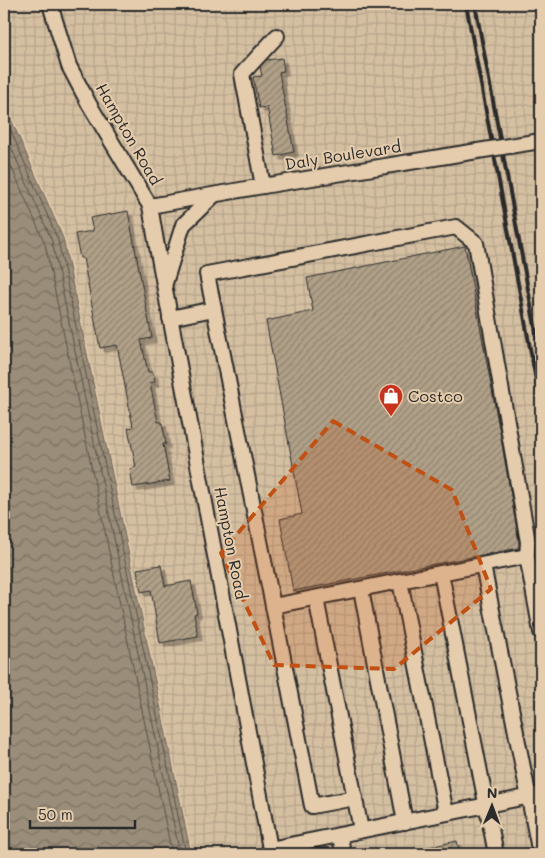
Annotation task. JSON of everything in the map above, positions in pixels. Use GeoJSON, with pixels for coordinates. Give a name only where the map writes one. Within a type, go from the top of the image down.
{"type":"FeatureCollection","features":[{"type":"Feature","properties":{"kind":"street","name":"Hampton Road"},"geometry":{"type":"LineString","coordinates":[[50,4],[69,66],[89,104],[150,206],[271,851]]}},
{"type":"Feature","properties":{"kind":"street"},"geometry":{"type":"LineString","coordinates":[[263,186],[242,74],[277,36]]}},
{"type":"Feature","properties":{"kind":"street","name":"Daly Boulevard"},"geometry":{"type":"LineString","coordinates":[[150,206],[541,141]]}},
{"type":"Feature","properties":{"kind":"street","name":"Hampton Road"},"geometry":{"type":"LineString","coordinates":[[164,286],[183,225],[214,195]]}},
{"type":"Feature","properties":{"kind":"street"},"geometry":{"type":"LineString","coordinates":[[355,798],[312,806],[208,274],[456,227],[476,243],[528,542],[527,556],[541,632]]}},
{"type":"Feature","properties":{"kind":"street"},"geometry":{"type":"LineString","coordinates":[[170,318],[214,309]]}},
{"type":"Feature","properties":{"kind":"street"},"geometry":{"type":"LineString","coordinates":[[273,606],[527,556]]}},
{"type":"Feature","properties":{"kind":"street"},"geometry":{"type":"LineString","coordinates":[[483,565],[535,796],[540,854]]}},
{"type":"Feature","properties":{"kind":"street"},"geometry":{"type":"LineString","coordinates":[[441,573],[495,854]]}},
{"type":"Feature","properties":{"kind":"street"},"geometry":{"type":"LineString","coordinates":[[400,581],[446,813]]}},
{"type":"Feature","properties":{"kind":"street"},"geometry":{"type":"LineString","coordinates":[[361,589],[405,822]]}},
{"type":"Feature","properties":{"kind":"street"},"geometry":{"type":"LineString","coordinates":[[316,598],[361,830]]}},
{"type":"Feature","properties":{"kind":"street"},"geometry":{"type":"LineString","coordinates":[[271,851],[361,830],[535,796]]}},
{"type":"Feature","properties":{"kind":"street"},"geometry":{"type":"LineString","coordinates":[[340,835],[343,854]]}},
{"type":"Feature","properties":{"kind":"highlighted area"},"geometry":{"type":"Polygon","coordinates":[[[333,421],[452,490],[491,589],[394,669],[274,665],[221,553],[333,421]]]}},
{"type":"Feature","properties":{"kind":"shaded area"},"geometry":{"type":"Polygon","coordinates":[[[4,4],[541,4],[541,854],[193,854],[65,237],[4,97],[4,4]]]}},
{"type":"Feature","properties":{"kind":"water"},"geometry":{"type":"Polygon","coordinates":[[[4,103],[63,238],[191,854],[4,854],[4,103]]]}},
{"type":"Feature","properties":{"kind":"building"},"geometry":{"type":"Polygon","coordinates":[[[282,58],[284,71],[279,72],[294,152],[276,156],[267,107],[259,108],[253,77],[262,76],[260,67],[266,60],[282,58]]]}},
{"type":"Feature","properties":{"kind":"building"},"geometry":{"type":"Polygon","coordinates":[[[128,211],[152,338],[141,340],[148,372],[153,372],[155,382],[150,383],[158,422],[162,422],[166,444],[163,444],[170,481],[133,487],[130,469],[136,467],[128,428],[133,427],[117,345],[100,348],[83,258],[80,258],[75,234],[93,231],[90,218],[128,211]]]}},
{"type":"Feature","properties":{"kind":"building","name":"Costco"},"geometry":{"type":"Polygon","coordinates":[[[465,246],[501,438],[519,548],[293,591],[280,519],[302,514],[266,321],[313,311],[307,278],[465,246]]]}},
{"type":"Feature","properties":{"kind":"building"},"geometry":{"type":"Polygon","coordinates":[[[161,565],[165,586],[191,581],[197,613],[194,614],[198,636],[160,643],[151,590],[141,592],[137,569],[161,565]]]}},
{"type":"Feature","properties":{"kind":"building"},"geometry":{"type":"Polygon","coordinates":[[[457,841],[460,854],[420,854],[420,849],[457,841]]]}},
{"type":"Feature","properties":{"kind":"railway"},"geometry":{"type":"LineString","coordinates":[[466,4],[541,407]]}},
{"type":"Feature","properties":{"kind":"railway"},"geometry":{"type":"LineString","coordinates":[[475,4],[541,359]]}},
{"type":"Feature","properties":{"kind":"place","name":"Costco"},"geometry":{"type":"Point","coordinates":[391,417]}}]}
